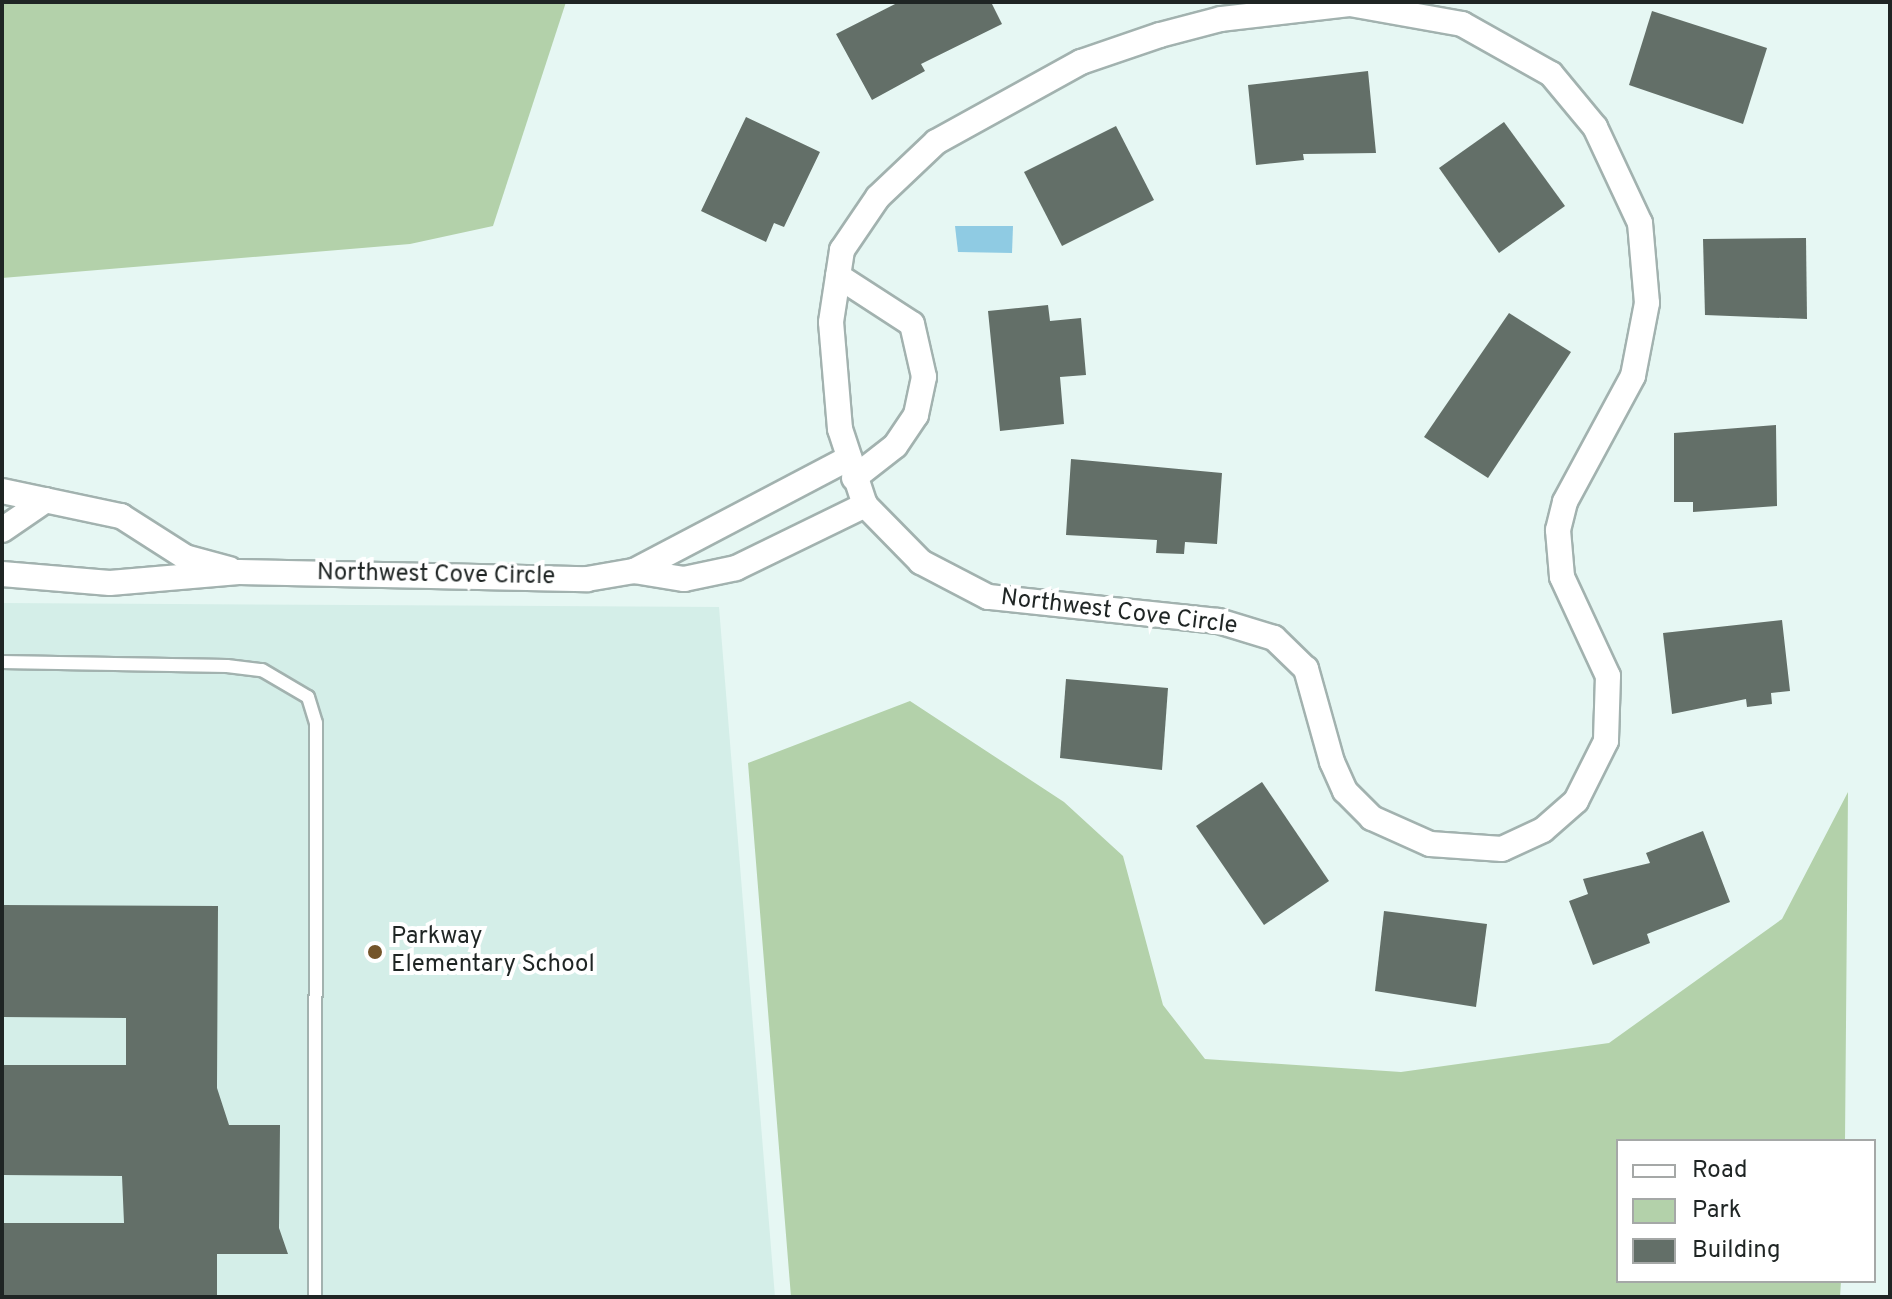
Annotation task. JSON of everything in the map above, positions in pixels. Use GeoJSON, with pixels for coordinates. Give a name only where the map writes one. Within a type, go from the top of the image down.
{"type":"FeatureCollection","features":[{"type":"Feature","properties":{"kind":"street","name":"Northwest Cove Circle"},"geometry":{"type":"LineString","coordinates":[[1350,4],[1462,24],[1551,74],[1595,127],[1640,223],[1647,303],[1633,376],[1565,502],[1558,530],[1562,577],[1608,676],[1606,741],[1576,801],[1543,830],[1502,849],[1460,852],[1372,818],[1345,791],[1332,762],[1306,669],[1274,638],[1218,621],[988,597],[921,562],[865,505],[851,468],[831,322],[838,276],[852,227],[878,197],[936,142],[985,111],[1081,62],[1160,35],[1221,19],[1350,4]]}},
{"type":"Feature","properties":{"kind":"street"},"geometry":{"type":"LineString","coordinates":[[838,276],[912,324],[924,377],[916,415],[895,446],[851,468]]}},
{"type":"Feature","properties":{"kind":"street","name":"Northwest Cove Circle"},"geometry":{"type":"LineString","coordinates":[[634,571],[851,468]]}},
{"type":"Feature","properties":{"kind":"street","name":"Northwest Cove Circle"},"geometry":{"type":"LineString","coordinates":[[2,491],[121,516],[185,557],[239,572]]}},
{"type":"Feature","properties":{"kind":"street"},"geometry":{"type":"LineString","coordinates":[[2,530],[46,500]]}},
{"type":"Feature","properties":{"kind":"street","name":"Northwest Cove Circle"},"geometry":{"type":"LineString","coordinates":[[2,574],[110,583],[239,572],[587,579],[634,571],[712,576],[865,505]]}},
{"type":"Feature","properties":{"kind":"lane"},"geometry":{"type":"LineString","coordinates":[[2,662],[227,666],[262,670],[308,697],[316,723],[315,1297]]}},
{"type":"Feature","properties":{"kind":"shaded area","name":"Parkway Elementary School"},"geometry":{"type":"Polygon","coordinates":[[[2,603],[719,607],[775,1297],[2,1297],[2,603]]]}},
{"type":"Feature","properties":{"kind":"green space"},"geometry":{"type":"Polygon","coordinates":[[[2,2],[566,2],[493,226],[410,244],[2,278],[2,2]]]}},
{"type":"Feature","properties":{"kind":"green space"},"geometry":{"type":"Polygon","coordinates":[[[910,701],[1064,802],[1123,856],[1163,1005],[1205,1059],[1401,1072],[1609,1043],[1782,919],[1848,792],[1845,1139],[1616,1139],[1616,1283],[1841,1283],[1840,1297],[791,1297],[748,763],[910,701]]]}},
{"type":"Feature","properties":{"kind":"water"},"geometry":{"type":"Polygon","coordinates":[[[955,226],[1013,226],[1012,253],[958,252],[955,226]]]}},
{"type":"Feature","properties":{"kind":"building"},"geometry":{"type":"Polygon","coordinates":[[[899,2],[991,2],[1002,24],[921,64],[925,71],[872,100],[836,34],[899,2]]]}},
{"type":"Feature","properties":{"kind":"building"},"geometry":{"type":"Polygon","coordinates":[[[1652,11],[1767,48],[1743,124],[1629,85],[1652,11]]]}},
{"type":"Feature","properties":{"kind":"building"},"geometry":{"type":"Polygon","coordinates":[[[1368,71],[1376,153],[1303,154],[1304,160],[1256,165],[1248,85],[1368,71]]]}},
{"type":"Feature","properties":{"kind":"building"},"geometry":{"type":"Polygon","coordinates":[[[746,117],[820,152],[784,227],[774,223],[766,242],[701,211],[746,117]]]}},
{"type":"Feature","properties":{"kind":"building"},"geometry":{"type":"Polygon","coordinates":[[[1504,122],[1565,206],[1499,253],[1439,168],[1504,122]]]}},
{"type":"Feature","properties":{"kind":"building"},"geometry":{"type":"Polygon","coordinates":[[[1116,126],[1154,200],[1062,246],[1024,172],[1116,126]]]}},
{"type":"Feature","properties":{"kind":"building"},"geometry":{"type":"Polygon","coordinates":[[[1806,238],[1807,319],[1705,315],[1703,239],[1806,238]]]}},
{"type":"Feature","properties":{"kind":"building"},"geometry":{"type":"Polygon","coordinates":[[[1048,305],[1050,321],[1081,318],[1086,375],[1060,377],[1064,424],[1000,431],[988,311],[1048,305]]]}},
{"type":"Feature","properties":{"kind":"building"},"geometry":{"type":"Polygon","coordinates":[[[1509,313],[1571,352],[1488,478],[1424,437],[1509,313]]]}},
{"type":"Feature","properties":{"kind":"building"},"geometry":{"type":"Polygon","coordinates":[[[1776,425],[1777,506],[1693,512],[1693,502],[1674,502],[1674,433],[1776,425]]]}},
{"type":"Feature","properties":{"kind":"building"},"geometry":{"type":"Polygon","coordinates":[[[1071,459],[1222,473],[1217,544],[1185,542],[1184,554],[1156,553],[1157,540],[1066,535],[1071,459]]]}},
{"type":"Feature","properties":{"kind":"building"},"geometry":{"type":"Polygon","coordinates":[[[1782,620],[1790,691],[1771,693],[1772,704],[1747,707],[1746,699],[1672,714],[1663,633],[1782,620]]]}},
{"type":"Feature","properties":{"kind":"building"},"geometry":{"type":"Polygon","coordinates":[[[1066,679],[1168,688],[1162,770],[1060,758],[1066,679]]]}},
{"type":"Feature","properties":{"kind":"building"},"geometry":{"type":"Polygon","coordinates":[[[1262,782],[1329,881],[1264,925],[1196,826],[1262,782]]]}},
{"type":"Feature","properties":{"kind":"building"},"geometry":{"type":"Polygon","coordinates":[[[1703,831],[1730,902],[1647,934],[1650,943],[1593,965],[1569,901],[1588,894],[1583,879],[1650,863],[1646,853],[1703,831]]]}},
{"type":"Feature","properties":{"kind":"building"},"geometry":{"type":"Polygon","coordinates":[[[2,905],[218,906],[217,1088],[229,1125],[280,1125],[279,1228],[288,1254],[217,1254],[217,1297],[2,1297],[2,1223],[124,1223],[122,1176],[2,1175],[2,1065],[126,1065],[126,1018],[2,1017],[2,905]]]}},
{"type":"Feature","properties":{"kind":"building"},"geometry":{"type":"Polygon","coordinates":[[[1384,911],[1487,924],[1476,1007],[1375,991],[1384,911]]]}},
{"type":"Feature","properties":{"kind":"place","name":"Parkway Elementary School"},"geometry":{"type":"Point","coordinates":[375,952]}}]}
